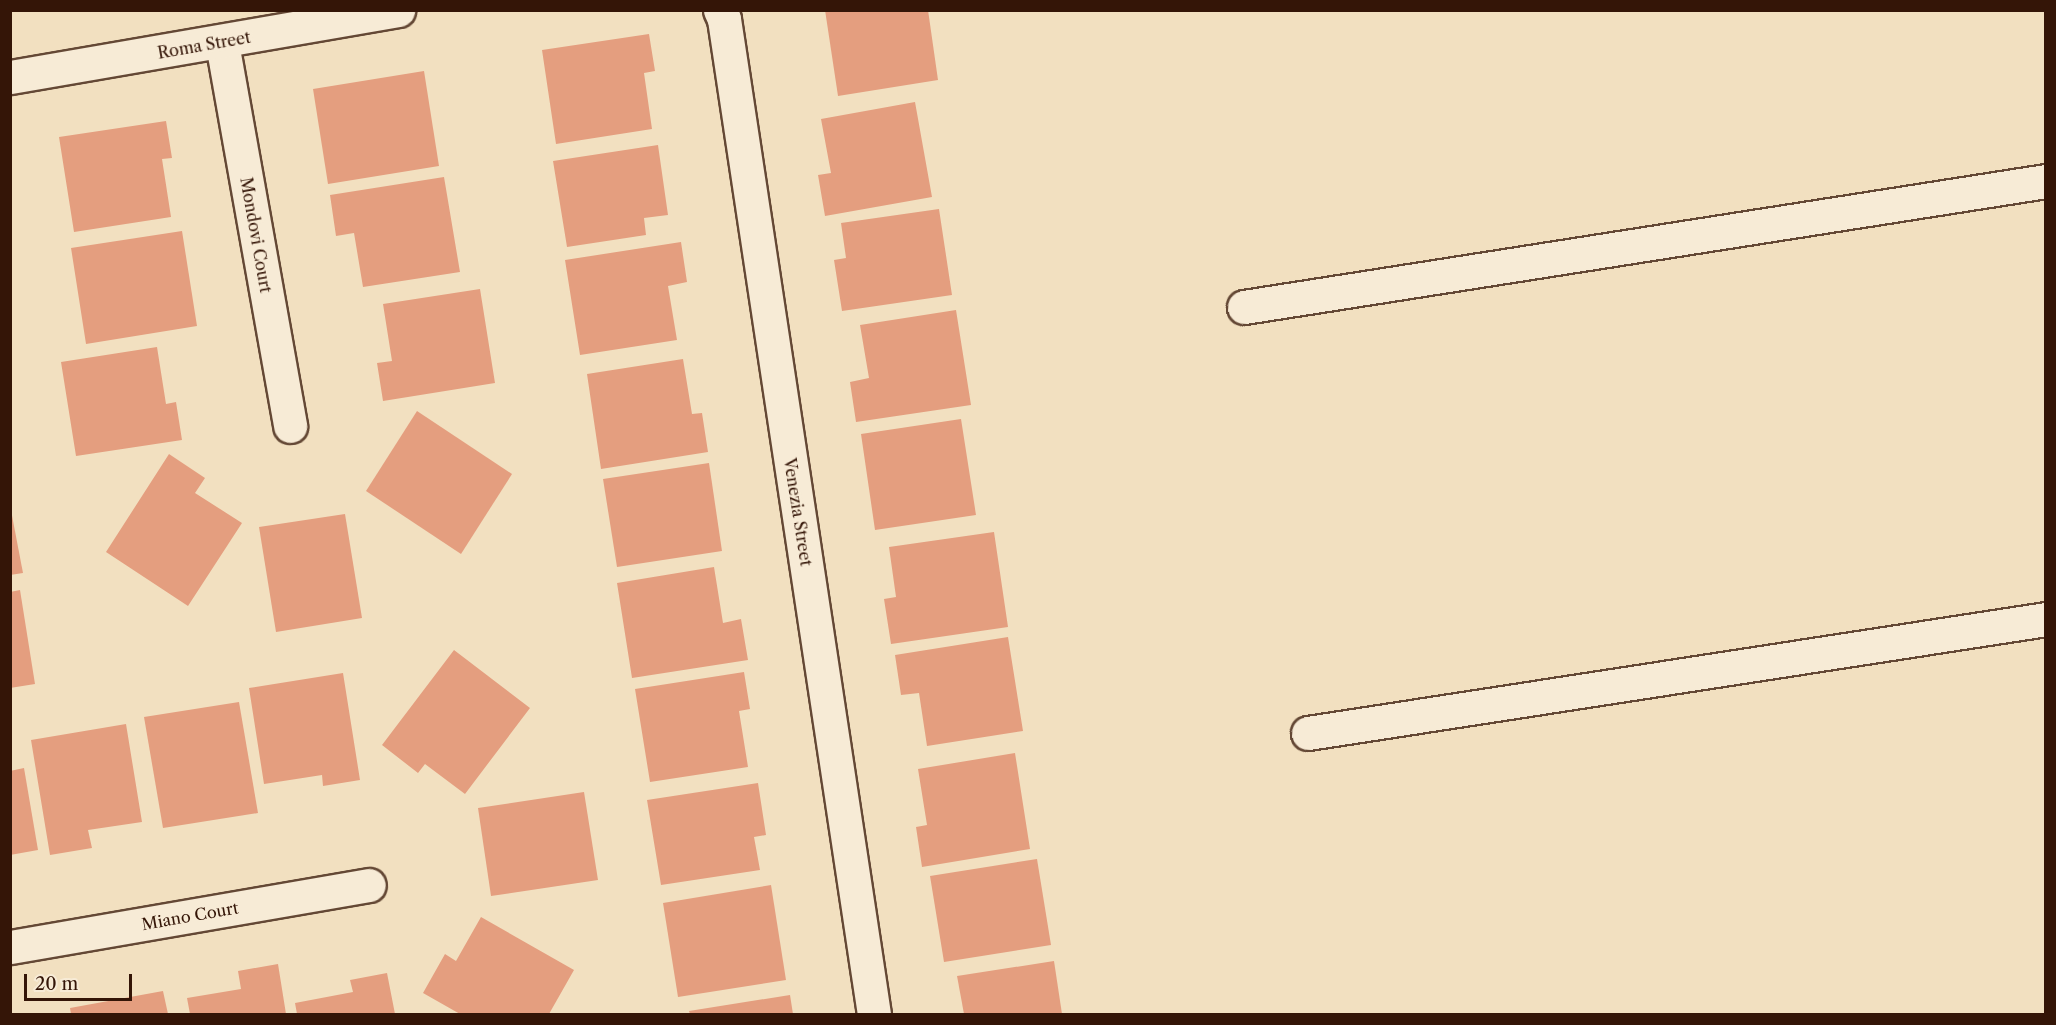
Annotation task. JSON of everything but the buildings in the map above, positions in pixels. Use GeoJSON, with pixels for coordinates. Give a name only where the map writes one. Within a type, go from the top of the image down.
{"type":"FeatureCollection","features":[{"type":"Feature","properties":{"kind":"street","name":"Roma Street"},"geometry":{"type":"LineString","coordinates":[[10,77],[222,43],[398,10]]}},
{"type":"Feature","properties":{"kind":"street","name":"Venezia Street"},"geometry":{"type":"LineString","coordinates":[[720,10],[724,19],[874,1014]]}},
{"type":"Feature","properties":{"kind":"street","name":"Mondovi Court"},"geometry":{"type":"LineString","coordinates":[[222,43],[290,426]]}},
{"type":"Feature","properties":{"kind":"street"},"geometry":{"type":"LineString","coordinates":[[1244,307],[2046,181]]}},
{"type":"Feature","properties":{"kind":"street"},"geometry":{"type":"LineString","coordinates":[[1308,733],[2046,619]]}},
{"type":"Feature","properties":{"kind":"street","name":"Miano Court"},"geometry":{"type":"LineString","coordinates":[[10,947],[369,885]]}}]}
